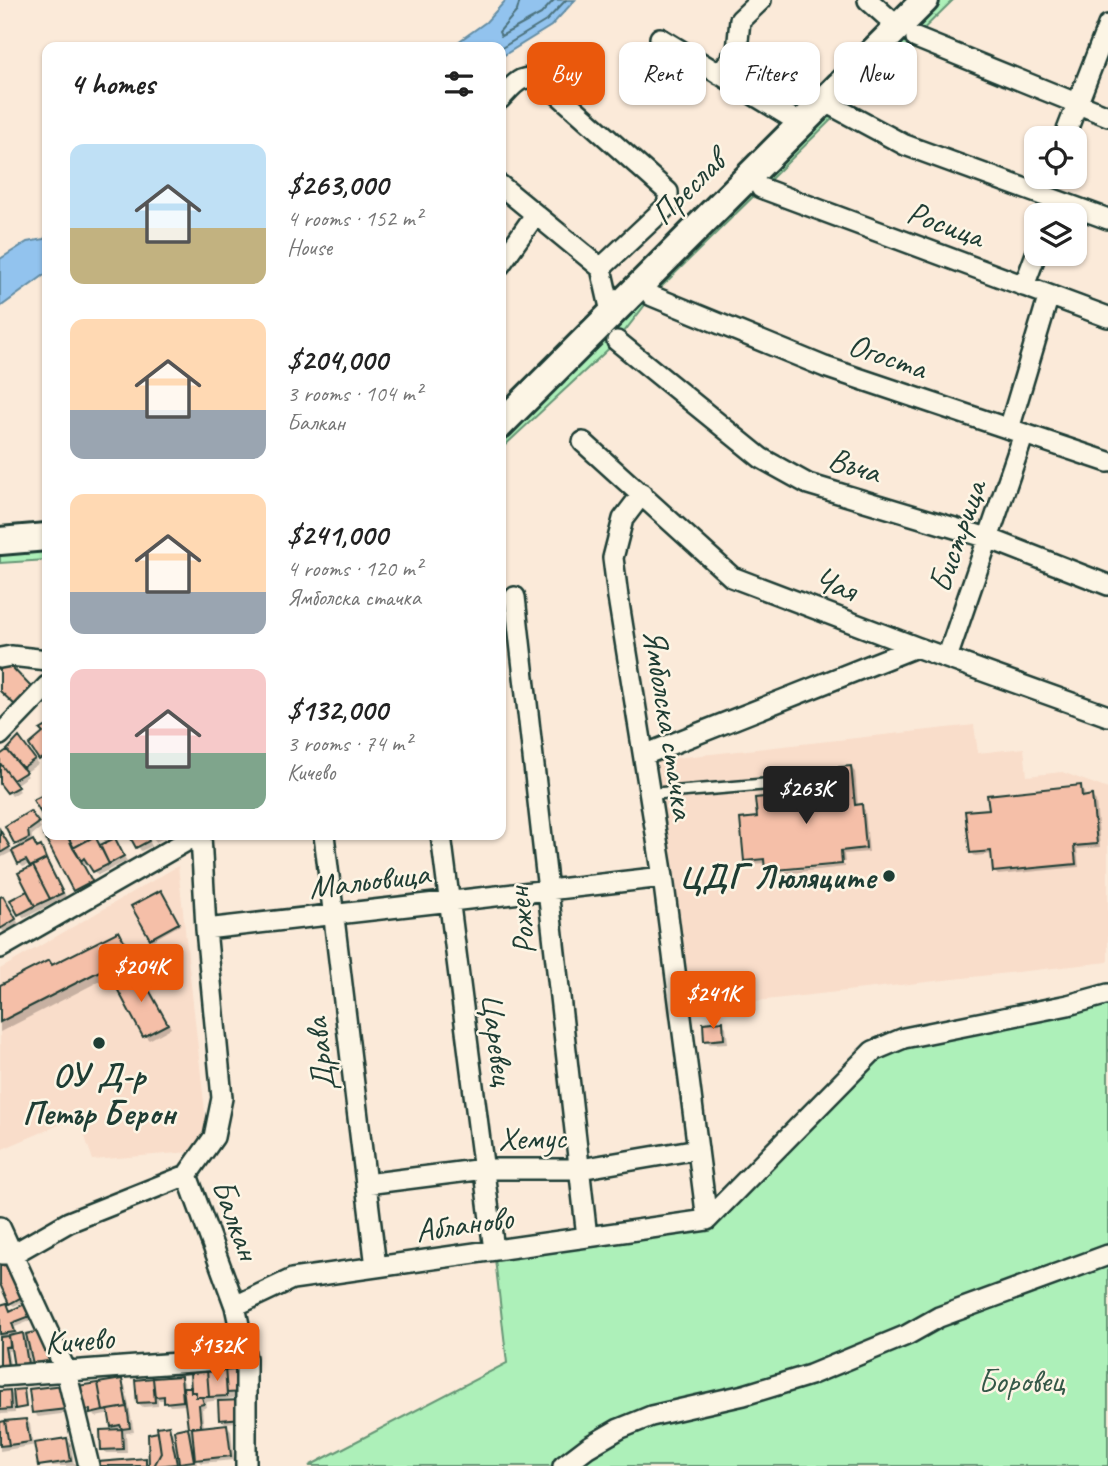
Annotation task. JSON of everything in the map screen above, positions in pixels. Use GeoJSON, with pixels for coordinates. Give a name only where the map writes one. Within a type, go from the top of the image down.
{"type":"FeatureCollection","features":[{"type":"Feature","properties":{"kind":"main road","name":"Преслав"},"geometry":{"type":"LineString","coordinates":[[506,419],[822,101],[907,33],[925,0]]}},
{"type":"Feature","properties":{"kind":"main road"},"geometry":{"type":"LineString","coordinates":[[0,541],[42,537]]}},
{"type":"Feature","properties":{"kind":"street"},"geometry":{"type":"LineString","coordinates":[[719,74],[737,51],[740,20],[761,0]]}},
{"type":"Feature","properties":{"kind":"street"},"geometry":{"type":"LineString","coordinates":[[868,0],[907,33],[1108,116]]}},
{"type":"Feature","properties":{"kind":"street"},"geometry":{"type":"LineString","coordinates":[[1069,126],[1108,25]]}},
{"type":"Feature","properties":{"kind":"street"},"geometry":{"type":"LineString","coordinates":[[660,38],[800,123]]}},
{"type":"Feature","properties":{"kind":"street"},"geometry":{"type":"LineString","coordinates":[[506,93],[521,78],[531,76],[542,80],[668,192],[668,205],[601,268]]}},
{"type":"Feature","properties":{"kind":"street"},"geometry":{"type":"LineString","coordinates":[[822,101],[905,145],[1108,219]]}},
{"type":"Feature","properties":{"kind":"street","name":"Росица"},"geometry":{"type":"LineString","coordinates":[[761,188],[1108,317]]}},
{"type":"Feature","properties":{"kind":"street"},"geometry":{"type":"LineString","coordinates":[[506,190],[601,268],[611,312]]}},
{"type":"Feature","properties":{"kind":"street"},"geometry":{"type":"LineString","coordinates":[[506,256],[535,215]]}},
{"type":"Feature","properties":{"kind":"street"},"geometry":{"type":"LineString","coordinates":[[1024,286],[1032,266]]}},
{"type":"Feature","properties":{"kind":"street","name":"Бистрица"},"geometry":{"type":"LineString","coordinates":[[947,658],[988,538],[1049,295]]}},
{"type":"Feature","properties":{"kind":"street","name":"Огоста"},"geometry":{"type":"LineString","coordinates":[[652,296],[825,367],[1107,460]]}},
{"type":"Feature","properties":{"kind":"street","name":"Въча"},"geometry":{"type":"LineString","coordinates":[[617,341],[761,458],[808,484],[988,538],[1108,585]]}},
{"type":"Feature","properties":{"kind":"street","name":"Чая"},"geometry":{"type":"LineString","coordinates":[[583,442],[732,577],[1108,716]]}},
{"type":"Feature","properties":{"kind":"street","name":"Ямболска стачка"},"geometry":{"type":"LineString","coordinates":[[642,494],[623,519],[613,558],[663,877],[707,1220]]}},
{"type":"Feature","properties":{"kind":"street","name":"Рожен"},"geometry":{"type":"LineString","coordinates":[[515,597],[587,1237]]}},
{"type":"Feature","properties":{"kind":"street"},"geometry":{"type":"LineString","coordinates":[[644,755],[916,647]]}},
{"type":"Feature","properties":{"kind":"street"},"geometry":{"type":"LineString","coordinates":[[0,658],[10,656],[42,659]]}},
{"type":"Feature","properties":{"kind":"street"},"geometry":{"type":"LineString","coordinates":[[0,735],[42,691]]}},
{"type":"Feature","properties":{"kind":"street"},"geometry":{"type":"LineString","coordinates":[[0,948],[190,840]]}},
{"type":"Feature","properties":{"kind":"street","name":"Балкан"},"geometry":{"type":"LineString","coordinates":[[199,840],[222,1098],[214,1137],[187,1175],[235,1306],[246,1358],[246,1466]]}},
{"type":"Feature","properties":{"kind":"street","name":"Драва"},"geometry":{"type":"LineString","coordinates":[[325,840],[376,1267]]}},
{"type":"Feature","properties":{"kind":"street","name":"Царевец"},"geometry":{"type":"LineString","coordinates":[[442,840],[494,1250]]}},
{"type":"Feature","properties":{"kind":"street","name":"Мальовица"},"geometry":{"type":"LineString","coordinates":[[206,929],[663,877]]}},
{"type":"Feature","properties":{"kind":"street"},"geometry":{"type":"LineString","coordinates":[[707,1220],[873,1051],[904,1038],[1068,1005],[1108,994]]}},
{"type":"Feature","properties":{"kind":"street","name":"Хемус"},"geometry":{"type":"LineString","coordinates":[[366,1184],[484,1169],[580,1169],[698,1149]]}},
{"type":"Feature","properties":{"kind":"street"},"geometry":{"type":"LineString","coordinates":[[6,1254],[69,1222],[187,1175]]}},
{"type":"Feature","properties":{"kind":"street","name":"Абланово"},"geometry":{"type":"LineString","coordinates":[[235,1306],[292,1279],[707,1220]]}},
{"type":"Feature","properties":{"kind":"street"},"geometry":{"type":"LineString","coordinates":[[0,1227],[6,1254],[66,1371],[89,1466]]}},
{"type":"Feature","properties":{"kind":"street"},"geometry":{"type":"LineString","coordinates":[[563,1466],[618,1429],[651,1416],[744,1395],[810,1375],[907,1335],[939,1317],[1108,1255]]}},
{"type":"Feature","properties":{"kind":"street","name":"Кичево"},"geometry":{"type":"LineString","coordinates":[[0,1377],[246,1358]]}},
{"type":"Feature","properties":{"kind":"lane"},"geometry":{"type":"LineString","coordinates":[[650,794],[816,780]]}},
{"type":"Feature","properties":{"kind":"shaded area","name":"ЦДГ Люляците"},"geometry":{"type":"Polygon","coordinates":[[[974,725],[978,753],[1024,748],[1027,776],[1062,772],[1108,789],[1108,962],[685,1009],[657,760],[974,725]]]}},
{"type":"Feature","properties":{"kind":"shaded area","name":"ОУ Д-р Петър Берон"},"geometry":{"type":"Polygon","coordinates":[[[178,866],[207,1130],[190,1152],[93,1160],[78,1117],[0,1150],[0,969],[178,866]]]}},
{"type":"Feature","properties":{"kind":"green space"},"geometry":{"type":"Polygon","coordinates":[[[924,0],[953,0],[910,42],[882,42],[924,0]]]}},
{"type":"Feature","properties":{"kind":"green space"},"geometry":{"type":"Polygon","coordinates":[[[834,90],[834,105],[846,105],[652,296],[617,341],[506,444],[506,420],[834,90]]]}},
{"type":"Feature","properties":{"kind":"green space"},"geometry":{"type":"Polygon","coordinates":[[[42,537],[42,560],[0,563],[0,541],[42,537]]]}},
{"type":"Feature","properties":{"kind":"green space","name":"Боровец"},"geometry":{"type":"Polygon","coordinates":[[[1108,994],[1108,1466],[309,1466],[507,1363],[494,1250],[707,1220],[873,1051],[1108,994]]]}},
{"type":"Feature","properties":{"kind":"water"},"geometry":{"type":"Polygon","coordinates":[[[506,0],[575,0],[551,26],[506,54],[506,42],[458,42],[486,22],[506,0]]]}},
{"type":"Feature","properties":{"kind":"water"},"geometry":{"type":"Polygon","coordinates":[[[42,239],[42,277],[0,307],[0,259],[27,242],[42,239]]]}},
{"type":"Feature","properties":{"kind":"building"},"geometry":{"type":"Polygon","coordinates":[[[9,664],[32,688],[15,705],[0,691],[0,665],[9,664]]]}},
{"type":"Feature","properties":{"kind":"building"},"geometry":{"type":"Polygon","coordinates":[[[42,734],[42,758],[39,760],[29,745],[42,734]]]}},
{"type":"Feature","properties":{"kind":"building"},"geometry":{"type":"Polygon","coordinates":[[[19,737],[35,759],[22,768],[7,750],[19,737]]]}},
{"type":"Feature","properties":{"kind":"building"},"geometry":{"type":"Polygon","coordinates":[[[7,750],[26,772],[13,780],[0,763],[0,755],[7,750]]]}},
{"type":"Feature","properties":{"kind":"building"},"geometry":{"type":"Polygon","coordinates":[[[0,763],[18,787],[7,793],[0,784],[0,763]]]}},
{"type":"Feature","properties":{"kind":"building"},"geometry":{"type":"Polygon","coordinates":[[[851,766],[855,805],[862,804],[866,848],[841,851],[842,864],[765,871],[764,859],[744,861],[740,819],[757,817],[755,798],[830,790],[828,768],[851,766]]]}},
{"type":"Feature","properties":{"kind":"building"},"geometry":{"type":"Polygon","coordinates":[[[1081,785],[1082,797],[1092,795],[1097,844],[1074,846],[1076,864],[993,872],[991,851],[970,853],[965,811],[989,809],[987,795],[1081,785]]]}},
{"type":"Feature","properties":{"kind":"building"},"geometry":{"type":"Polygon","coordinates":[[[42,796],[42,815],[33,800],[42,796]]]}},
{"type":"Feature","properties":{"kind":"building"},"geometry":{"type":"Polygon","coordinates":[[[30,811],[39,823],[28,831],[29,838],[15,845],[5,826],[30,811]]]}},
{"type":"Feature","properties":{"kind":"building"},"geometry":{"type":"Polygon","coordinates":[[[0,830],[10,847],[0,853],[0,830]]]}},
{"type":"Feature","properties":{"kind":"building"},"geometry":{"type":"Polygon","coordinates":[[[33,840],[37,848],[41,846],[46,859],[30,867],[26,860],[18,864],[12,851],[33,840]]]}},
{"type":"Feature","properties":{"kind":"building"},"geometry":{"type":"Polygon","coordinates":[[[46,840],[70,840],[92,881],[73,891],[46,840]]]}},
{"type":"Feature","properties":{"kind":"building"},"geometry":{"type":"Polygon","coordinates":[[[69,840],[88,840],[73,848],[69,840]]]}},
{"type":"Feature","properties":{"kind":"building"},"geometry":{"type":"Polygon","coordinates":[[[88,840],[97,840],[109,864],[93,872],[84,858],[81,861],[73,848],[88,840]]]}},
{"type":"Feature","properties":{"kind":"building"},"geometry":{"type":"Polygon","coordinates":[[[116,840],[124,856],[109,864],[100,845],[116,840]]]}},
{"type":"Feature","properties":{"kind":"building"},"geometry":{"type":"Polygon","coordinates":[[[132,840],[149,841],[136,848],[132,840]]]}},
{"type":"Feature","properties":{"kind":"building"},"geometry":{"type":"Polygon","coordinates":[[[46,859],[63,893],[50,899],[33,866],[46,859]]]}},
{"type":"Feature","properties":{"kind":"building"},"geometry":{"type":"Polygon","coordinates":[[[33,866],[50,899],[35,906],[18,873],[33,866]]]}},
{"type":"Feature","properties":{"kind":"building"},"geometry":{"type":"Polygon","coordinates":[[[161,890],[179,923],[150,939],[131,906],[161,890]]]}},
{"type":"Feature","properties":{"kind":"building"},"geometry":{"type":"Polygon","coordinates":[[[27,891],[35,906],[18,915],[10,900],[27,891]]]}},
{"type":"Feature","properties":{"kind":"building"},"geometry":{"type":"Polygon","coordinates":[[[3,896],[16,919],[0,929],[0,897],[3,896]]]}},
{"type":"Feature","properties":{"kind":"building"},"geometry":{"type":"Polygon","coordinates":[[[119,931],[131,955],[0,1022],[0,985],[49,960],[52,965],[119,931]]]}},
{"type":"Feature","properties":{"kind":"building"},"geometry":{"type":"Polygon","coordinates":[[[138,970],[168,1024],[143,1037],[114,983],[138,970]]]}},
{"type":"Feature","properties":{"kind":"building"},"geometry":{"type":"Polygon","coordinates":[[[723,1021],[724,1039],[704,1041],[703,1023],[723,1021]]]}},
{"type":"Feature","properties":{"kind":"building"},"geometry":{"type":"Polygon","coordinates":[[[12,1264],[27,1294],[9,1304],[0,1284],[0,1266],[12,1264]]]}},
{"type":"Feature","properties":{"kind":"building"},"geometry":{"type":"Polygon","coordinates":[[[7,1303],[10,1311],[27,1303],[33,1315],[12,1323],[15,1332],[0,1334],[0,1305],[7,1303]]]}},
{"type":"Feature","properties":{"kind":"building"},"geometry":{"type":"Polygon","coordinates":[[[45,1330],[52,1360],[33,1364],[26,1334],[45,1330]]]}},
{"type":"Feature","properties":{"kind":"building"},"geometry":{"type":"Polygon","coordinates":[[[23,1333],[28,1364],[14,1367],[9,1336],[23,1333]]]}},
{"type":"Feature","properties":{"kind":"building"},"geometry":{"type":"Polygon","coordinates":[[[9,1336],[10,1346],[5,1347],[8,1366],[0,1368],[0,1337],[9,1336]]]}},
{"type":"Feature","properties":{"kind":"building"},"geometry":{"type":"Polygon","coordinates":[[[241,1367],[243,1392],[227,1393],[225,1368],[241,1367]]]}},
{"type":"Feature","properties":{"kind":"building"},"geometry":{"type":"Polygon","coordinates":[[[225,1368],[227,1396],[209,1397],[207,1370],[225,1368]]]}},
{"type":"Feature","properties":{"kind":"building"},"geometry":{"type":"Polygon","coordinates":[[[207,1370],[209,1397],[196,1397],[196,1392],[191,1392],[190,1371],[207,1370]]]}},
{"type":"Feature","properties":{"kind":"building"},"geometry":{"type":"Polygon","coordinates":[[[181,1376],[183,1401],[164,1403],[164,1396],[155,1397],[153,1378],[181,1376]]]}},
{"type":"Feature","properties":{"kind":"building"},"geometry":{"type":"Polygon","coordinates":[[[153,1378],[155,1402],[137,1403],[135,1380],[153,1378]]]}},
{"type":"Feature","properties":{"kind":"building"},"geometry":{"type":"Polygon","coordinates":[[[122,1379],[127,1407],[103,1411],[98,1383],[122,1379]]]}},
{"type":"Feature","properties":{"kind":"building"},"geometry":{"type":"Polygon","coordinates":[[[98,1383],[103,1411],[90,1414],[90,1410],[84,1409],[83,1399],[78,1400],[77,1386],[98,1383]]]}},
{"type":"Feature","properties":{"kind":"building"},"geometry":{"type":"Polygon","coordinates":[[[63,1385],[66,1409],[32,1413],[29,1389],[63,1385]]]}},
{"type":"Feature","properties":{"kind":"building"},"geometry":{"type":"Polygon","coordinates":[[[183,1387],[191,1387],[191,1392],[196,1392],[196,1397],[202,1397],[204,1404],[199,1405],[201,1427],[188,1427],[183,1387]]]}},
{"type":"Feature","properties":{"kind":"building"},"geometry":{"type":"Polygon","coordinates":[[[24,1389],[26,1407],[15,1409],[13,1390],[24,1389]]]}},
{"type":"Feature","properties":{"kind":"building"},"geometry":{"type":"Polygon","coordinates":[[[10,1390],[11,1409],[0,1410],[0,1391],[10,1390]]]}},
{"type":"Feature","properties":{"kind":"building"},"geometry":{"type":"Polygon","coordinates":[[[242,1400],[243,1418],[219,1420],[218,1401],[242,1400]]]}},
{"type":"Feature","properties":{"kind":"building"},"geometry":{"type":"Polygon","coordinates":[[[127,1407],[130,1428],[122,1429],[120,1425],[111,1427],[108,1410],[127,1407]]]}},
{"type":"Feature","properties":{"kind":"building"},"geometry":{"type":"Polygon","coordinates":[[[26,1419],[30,1442],[9,1445],[5,1421],[26,1419]]]}},
{"type":"Feature","properties":{"kind":"building"},"geometry":{"type":"Polygon","coordinates":[[[5,1421],[9,1445],[0,1446],[0,1422],[5,1421]]]}},
{"type":"Feature","properties":{"kind":"building"},"geometry":{"type":"Polygon","coordinates":[[[227,1424],[231,1456],[195,1460],[192,1428],[227,1424]]]}},
{"type":"Feature","properties":{"kind":"building"},"geometry":{"type":"Polygon","coordinates":[[[169,1425],[177,1464],[154,1466],[161,1453],[157,1427],[169,1425]]]}},
{"type":"Feature","properties":{"kind":"building"},"geometry":{"type":"Polygon","coordinates":[[[188,1427],[194,1461],[179,1463],[174,1430],[188,1427]]]}},
{"type":"Feature","properties":{"kind":"building"},"geometry":{"type":"Polygon","coordinates":[[[122,1429],[123,1449],[101,1450],[100,1430],[122,1429]]]}},
{"type":"Feature","properties":{"kind":"building"},"geometry":{"type":"Polygon","coordinates":[[[158,1432],[161,1453],[154,1466],[149,1466],[148,1434],[158,1432]]]}},
{"type":"Feature","properties":{"kind":"building"},"geometry":{"type":"Polygon","coordinates":[[[67,1438],[71,1461],[38,1466],[34,1443],[67,1438]]]}},
{"type":"Feature","properties":{"kind":"building"},"geometry":{"type":"Polygon","coordinates":[[[146,1458],[146,1466],[98,1466],[98,1462],[146,1458]]]}},
{"type":"Feature","properties":{"kind":"place","name":"ЦДГ Люляците"},"geometry":{"type":"Point","coordinates":[889,876]}},
{"type":"Feature","properties":{"kind":"place","name":"ОУ Д-р Петър Берон"},"geometry":{"type":"Point","coordinates":[99,1043]}}]}
